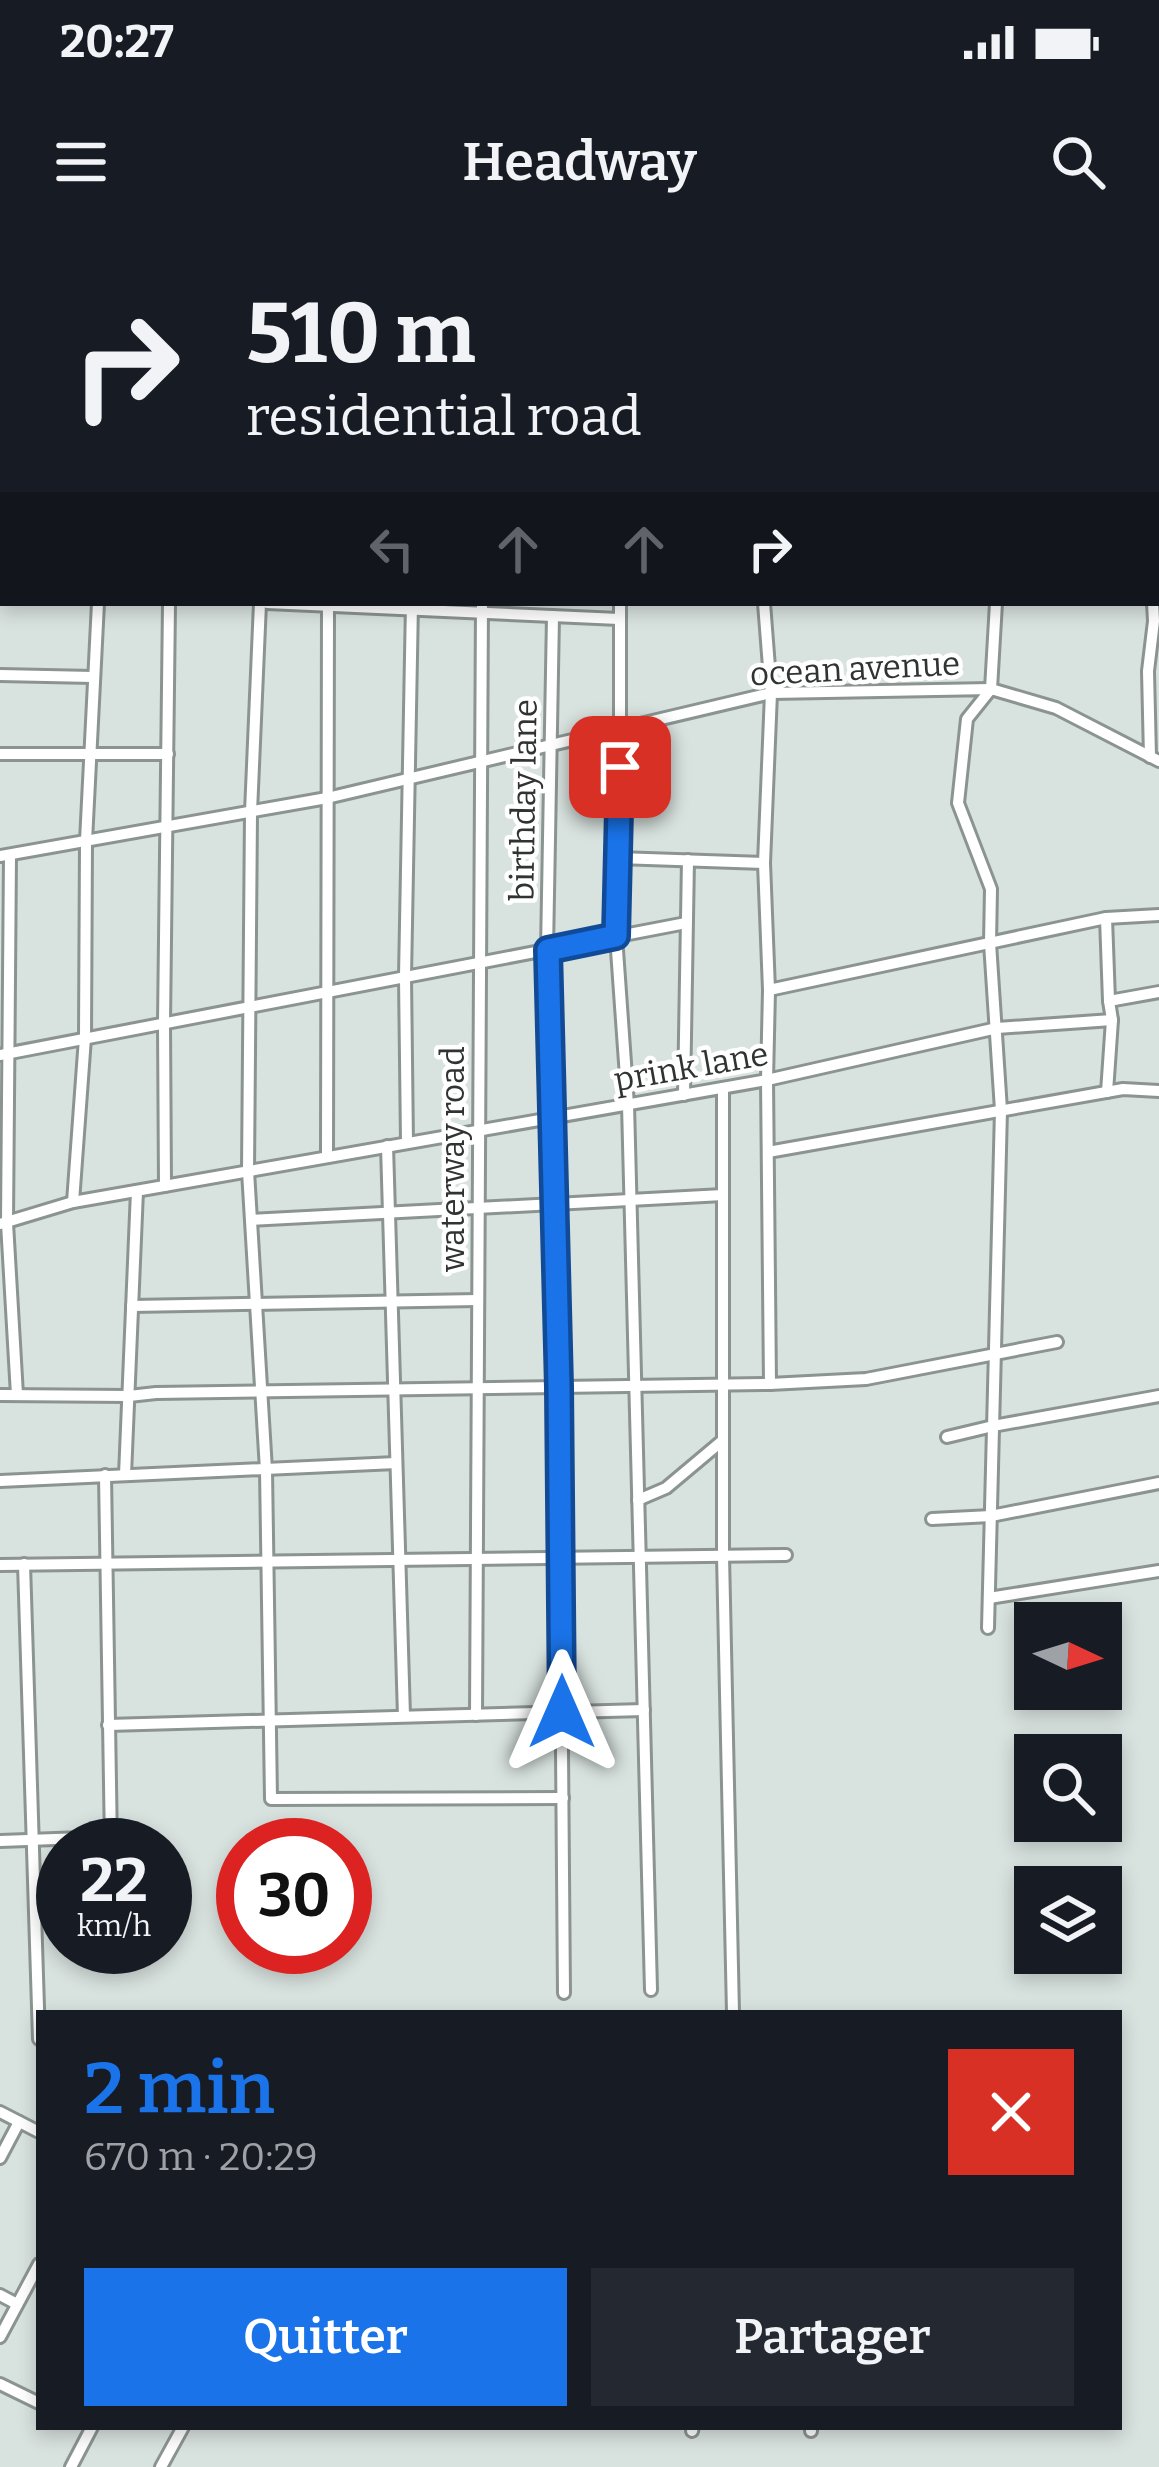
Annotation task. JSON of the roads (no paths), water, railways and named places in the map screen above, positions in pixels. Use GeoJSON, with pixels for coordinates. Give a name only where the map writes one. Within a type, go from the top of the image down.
{"type":"FeatureCollection","features":[{"type":"Feature","properties":{"kind":"street"},"geometry":{"type":"LineString","coordinates":[[73,1202],[85,1038],[88,754],[98,606]]}},
{"type":"Feature","properties":{"kind":"street"},"geometry":{"type":"LineString","coordinates":[[165,1186],[169,606]]}},
{"type":"Feature","properties":{"kind":"street"},"geometry":{"type":"LineString","coordinates":[[263,606],[251,812],[248,1172],[266,1471],[271,1799],[562,1798]]}},
{"type":"Feature","properties":{"kind":"street"},"geometry":{"type":"LineString","coordinates":[[326,1157],[327,606]]}},
{"type":"Feature","properties":{"kind":"street"},"geometry":{"type":"LineString","coordinates":[[407,1143],[412,606]]}},
{"type":"Feature","properties":{"kind":"street"},"geometry":{"type":"LineString","coordinates":[[435,606],[619,619]]}},
{"type":"Feature","properties":{"kind":"street"},"geometry":{"type":"LineString","coordinates":[[620,606],[616,936],[628,1105],[651,1990]]}},
{"type":"Feature","properties":{"kind":"street"},"geometry":{"type":"LineString","coordinates":[[764,606],[771,693],[764,862],[770,1384]]}},
{"type":"Feature","properties":{"kind":"street"},"geometry":{"type":"LineString","coordinates":[[996,606],[991,689],[1056,708],[1154,759],[1157,621]]}},
{"type":"Feature","properties":{"kind":"street","name":"waterway road"},"geometry":{"type":"LineString","coordinates":[[476,1715],[482,608]]}},
{"type":"Feature","properties":{"kind":"street","name":"birthday lane"},"geometry":{"type":"LineString","coordinates":[[553,616],[548,950],[559,1387],[564,1993]]}},
{"type":"Feature","properties":{"kind":"street"},"geometry":{"type":"LineString","coordinates":[[0,675],[93,676]]}},
{"type":"Feature","properties":{"kind":"street","name":"ocean avenue"},"geometry":{"type":"LineString","coordinates":[[5,856],[327,798],[771,693],[991,689]]}},
{"type":"Feature","properties":{"kind":"street","name":"ocean avenue"},"geometry":{"type":"LineString","coordinates":[[988,1628],[998,1028],[990,943],[991,889],[958,803],[968,719],[991,689]]}},
{"type":"Feature","properties":{"kind":"street"},"geometry":{"type":"LineString","coordinates":[[0,754],[168,754]]}},
{"type":"Feature","properties":{"kind":"street"},"geometry":{"type":"LineString","coordinates":[[5,856],[4,1224],[17,1395]]}},
{"type":"Feature","properties":{"kind":"street"},"geometry":{"type":"LineString","coordinates":[[618,857],[764,862]]}},
{"type":"Feature","properties":{"kind":"street"},"geometry":{"type":"LineString","coordinates":[[684,1095],[688,860]]}},
{"type":"Feature","properties":{"kind":"street"},"geometry":{"type":"LineString","coordinates":[[769,990],[1106,918],[1159,915]]}},
{"type":"Feature","properties":{"kind":"street"},"geometry":{"type":"LineString","coordinates":[[1106,918],[1112,1020],[1107,1092]]}},
{"type":"Feature","properties":{"kind":"street"},"geometry":{"type":"LineString","coordinates":[[4,1054],[686,923]]}},
{"type":"Feature","properties":{"kind":"street"},"geometry":{"type":"LineString","coordinates":[[1109,1001],[1159,992]]}},
{"type":"Feature","properties":{"kind":"street","name":"prink lane"},"geometry":{"type":"LineString","coordinates":[[4,1224],[73,1202],[767,1080],[998,1028],[1112,1020]]}},
{"type":"Feature","properties":{"kind":"street"},"geometry":{"type":"LineString","coordinates":[[723,1088],[722,1556],[733,2010]]}},
{"type":"Feature","properties":{"kind":"street"},"geometry":{"type":"LineString","coordinates":[[768,1152],[1123,1089],[1159,1091]]}},
{"type":"Feature","properties":{"kind":"street"},"geometry":{"type":"LineString","coordinates":[[387,1146],[404,1716]]}},
{"type":"Feature","properties":{"kind":"street"},"geometry":{"type":"LineString","coordinates":[[125,1475],[137,1191]]}},
{"type":"Feature","properties":{"kind":"street"},"geometry":{"type":"LineString","coordinates":[[251,1220],[723,1196]]}},
{"type":"Feature","properties":{"kind":"street"},"geometry":{"type":"LineString","coordinates":[[133,1306],[478,1300]]}},
{"type":"Feature","properties":{"kind":"street"},"geometry":{"type":"LineString","coordinates":[[0,1395],[770,1384],[866,1379],[1057,1342]]}},
{"type":"Feature","properties":{"kind":"street"},"geometry":{"type":"LineString","coordinates":[[947,1437],[1159,1396]]}},
{"type":"Feature","properties":{"kind":"street"},"geometry":{"type":"LineString","coordinates":[[638,1500],[667,1488],[722,1441]]}},
{"type":"Feature","properties":{"kind":"street"},"geometry":{"type":"LineString","coordinates":[[0,1480],[396,1463]]}},
{"type":"Feature","properties":{"kind":"street"},"geometry":{"type":"LineString","coordinates":[[105,1475],[110,1818]]}},
{"type":"Feature","properties":{"kind":"street"},"geometry":{"type":"LineString","coordinates":[[932,1519],[991,1516],[1159,1483]]}},
{"type":"Feature","properties":{"kind":"street"},"geometry":{"type":"LineString","coordinates":[[0,1565],[787,1555]]}},
{"type":"Feature","properties":{"kind":"street"},"geometry":{"type":"LineString","coordinates":[[24,1564],[38,2010]]}},
{"type":"Feature","properties":{"kind":"street"},"geometry":{"type":"LineString","coordinates":[[989,1598],[1159,1570]]}},
{"type":"Feature","properties":{"kind":"street"},"geometry":{"type":"LineString","coordinates":[[108,1724],[644,1710]]}},
{"type":"Feature","properties":{"kind":"street"},"geometry":{"type":"LineString","coordinates":[[0,1841],[36,1840]]}},
{"type":"Feature","properties":{"kind":"street"},"geometry":{"type":"LineString","coordinates":[[0,2112],[36,2130]]}},
{"type":"Feature","properties":{"kind":"street"},"geometry":{"type":"LineString","coordinates":[[0,2158],[19,2122]]}},
{"type":"Feature","properties":{"kind":"street"},"geometry":{"type":"LineString","coordinates":[[0,2337],[36,2269]]}},
{"type":"Feature","properties":{"kind":"street"},"geometry":{"type":"LineString","coordinates":[[0,2294],[17,2304]]}},
{"type":"Feature","properties":{"kind":"street"},"geometry":{"type":"LineString","coordinates":[[0,2384],[36,2402]]}},
{"type":"Feature","properties":{"kind":"street"},"geometry":{"type":"LineString","coordinates":[[71,2467],[89,2430]]}},
{"type":"Feature","properties":{"kind":"street"},"geometry":{"type":"LineString","coordinates":[[161,2467],[181,2430]]}}]}
